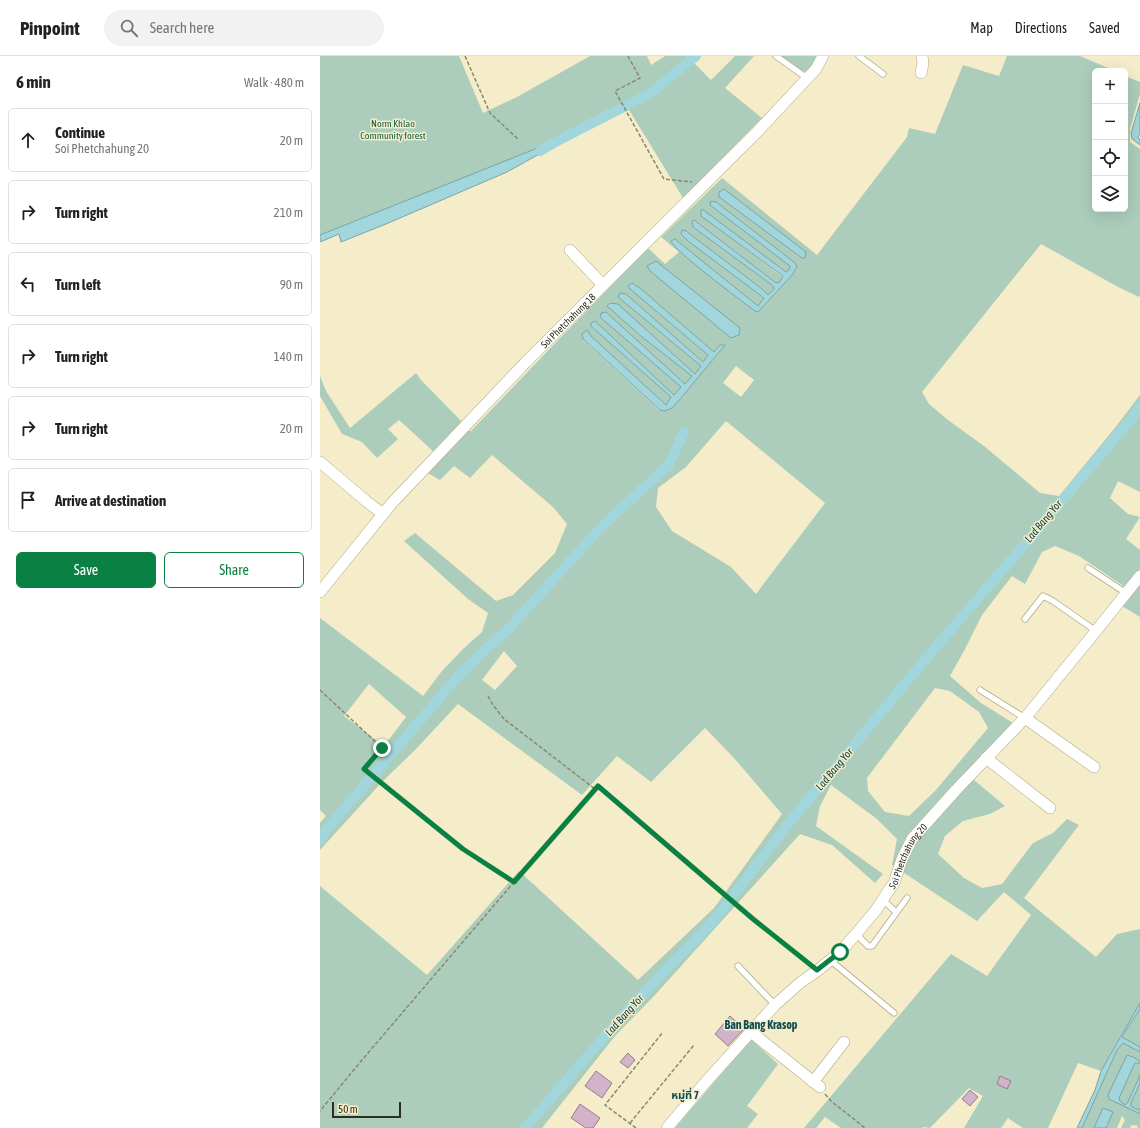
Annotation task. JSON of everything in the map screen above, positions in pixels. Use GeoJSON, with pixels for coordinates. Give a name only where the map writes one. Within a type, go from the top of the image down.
{"type":"FeatureCollection","features":[{"type":"Feature","properties":{"kind":"street","name":"Soi Phetchahung 18"},"geometry":{"type":"LineString","coordinates":[[320,592],[392,504],[525,363],[758,131],[816,69],[823,56]]}},
{"type":"Feature","properties":{"kind":"street"},"geometry":{"type":"LineString","coordinates":[[921,73],[923,64],[922,56]]}},
{"type":"Feature","properties":{"kind":"street"},"geometry":{"type":"LineString","coordinates":[[570,250],[603,285]]}},
{"type":"Feature","properties":{"kind":"street"},"geometry":{"type":"LineString","coordinates":[[321,465],[383,514]]}},
{"type":"Feature","properties":{"kind":"street","name":"Soi Phetchahung 20"},"geometry":{"type":"LineString","coordinates":[[670,1127],[775,1005],[801,982],[840,952],[856,934],[883,900],[894,883],[902,859],[912,839],[986,758],[1025,718],[1140,576]]}},
{"type":"Feature","properties":{"kind":"street"},"geometry":{"type":"LineString","coordinates":[[1025,718],[1094,767]]}},
{"type":"Feature","properties":{"kind":"street"},"geometry":{"type":"LineString","coordinates":[[986,758],[1050,808]]}},
{"type":"Feature","properties":{"kind":"street"},"geometry":{"type":"LineString","coordinates":[[751,1032],[816,1085],[844,1042]]}},
{"type":"Feature","properties":{"kind":"lane"},"geometry":{"type":"LineString","coordinates":[[776,56],[807,78]]}},
{"type":"Feature","properties":{"kind":"lane"},"geometry":{"type":"LineString","coordinates":[[859,56],[883,74]]}},
{"type":"Feature","properties":{"kind":"lane"},"geometry":{"type":"LineString","coordinates":[[1088,568],[1126,593]]}},
{"type":"Feature","properties":{"kind":"lane"},"geometry":{"type":"LineString","coordinates":[[1025,619],[1043,596],[1053,601],[1096,631]]}},
{"type":"Feature","properties":{"kind":"lane"},"geometry":{"type":"LineString","coordinates":[[980,690],[1025,718]]}},
{"type":"Feature","properties":{"kind":"lane"},"geometry":{"type":"LineString","coordinates":[[856,934],[868,946],[872,946],[907,898]]}},
{"type":"Feature","properties":{"kind":"lane"},"geometry":{"type":"LineString","coordinates":[[883,900],[896,912]]}},
{"type":"Feature","properties":{"kind":"lane"},"geometry":{"type":"LineString","coordinates":[[830,960],[894,1013]]}},
{"type":"Feature","properties":{"kind":"lane"},"geometry":{"type":"LineString","coordinates":[[738,966],[775,1005]]}},
{"type":"Feature","properties":{"kind":"path"},"geometry":{"type":"LineString","coordinates":[[465,56],[490,113],[518,140]]}},
{"type":"Feature","properties":{"kind":"path"},"geometry":{"type":"LineString","coordinates":[[628,56],[640,78],[615,91],[664,179],[705,183]]}},
{"type":"Feature","properties":{"kind":"path"},"geometry":{"type":"LineString","coordinates":[[320,690],[382,748],[364,769],[463,849],[514,882]]}},
{"type":"Feature","properties":{"kind":"path"},"geometry":{"type":"LineString","coordinates":[[488,696],[504,719],[595,790]]}},
{"type":"Feature","properties":{"kind":"path"},"geometry":{"type":"LineString","coordinates":[[320,1111],[514,882],[598,786],[753,919],[817,970]]}},
{"type":"Feature","properties":{"kind":"path"},"geometry":{"type":"LineString","coordinates":[[636,1128],[605,1105],[663,1032]]}},
{"type":"Feature","properties":{"kind":"path"},"geometry":{"type":"LineString","coordinates":[[630,1123],[694,1045]]}},
{"type":"Feature","properties":{"kind":"path"},"geometry":{"type":"LineString","coordinates":[[816,1085],[831,1101],[865,1128]]}},
{"type":"Feature","properties":{"kind":"green space","name":"Norm Khlao Community forest"},"geometry":{"type":"Polygon","coordinates":[[[320,56],[459,56],[483,113],[517,97],[590,56],[647,56],[651,65],[665,56],[687,56],[711,80],[735,56],[754,56],[725,88],[762,118],[683,198],[629,110],[509,160],[320,235],[320,56]]]}},
{"type":"Feature","properties":{"kind":"green space"},"geometry":{"type":"Polygon","coordinates":[[[771,56],[818,56],[807,73],[771,56]]]}},
{"type":"Feature","properties":{"kind":"green space"},"geometry":{"type":"Polygon","coordinates":[[[1007,56],[1080,56],[1108,68],[1092,68],[1092,212],[1128,212],[1128,77],[1140,82],[1140,94],[1130,129],[1130,142],[1140,149],[1139,297],[1041,244],[922,392],[929,404],[984,446],[1040,493],[1059,496],[1140,395],[1140,492],[1118,481],[1110,498],[1128,514],[1140,517],[1126,539],[1140,550],[1140,569],[1125,587],[1079,556],[1055,546],[1042,552],[1025,584],[1012,576],[982,615],[950,676],[981,703],[1013,723],[974,780],[1005,806],[990,814],[963,821],[945,836],[938,854],[964,878],[982,888],[1002,884],[1033,843],[1053,833],[1067,819],[1079,825],[1024,898],[1096,957],[1117,934],[1140,929],[1140,1003],[1101,1071],[1078,1063],[1048,1128],[1023,1128],[1008,1118],[1001,1128],[964,1128],[983,1096],[969,1088],[930,1128],[841,1128],[825,1117],[816,1128],[804,1128],[951,954],[987,976],[1031,915],[1004,892],[977,921],[892,865],[897,839],[877,819],[831,785],[820,806],[816,826],[883,874],[875,883],[832,845],[800,834],[655,995],[615,1036],[542,1128],[320,1128],[320,886],[427,975],[519,871],[638,980],[714,908],[782,814],[734,758],[705,728],[651,782],[617,756],[582,795],[458,704],[416,749],[381,783],[320,850],[320,823],[326,816],[320,810],[320,618],[423,696],[442,671],[482,632],[488,613],[468,599],[404,541],[415,533],[496,601],[513,595],[555,553],[567,524],[553,507],[492,455],[470,478],[454,466],[440,480],[428,473],[466,431],[471,431],[648,248],[665,264],[679,252],[661,237],[722,178],[817,255],[907,137],[909,128],[935,134],[963,65],[999,76],[1007,56]],[[713,201],[711,205],[791,266],[790,270],[786,272],[703,210],[701,216],[783,277],[780,282],[776,283],[694,220],[692,221],[693,227],[772,285],[775,289],[768,295],[686,231],[681,235],[764,298],[758,306],[675,239],[758,312],[793,274],[797,266],[794,262],[713,201]],[[630,289],[708,355],[703,362],[626,294],[618,297],[701,366],[695,374],[618,304],[607,306],[642,337],[692,376],[685,384],[606,312],[600,317],[682,387],[674,395],[595,321],[591,326],[671,397],[666,405],[591,336],[587,330],[582,334],[583,340],[659,410],[672,408],[725,345],[720,345],[714,352],[641,289],[630,289]],[[736,366],[723,383],[741,397],[754,380],[736,366]],[[726,421],[686,467],[658,488],[656,507],[672,531],[731,567],[756,594],[825,503],[726,421]],[[504,651],[482,680],[495,690],[517,666],[504,651]],[[369,684],[344,716],[384,746],[406,717],[369,684]],[[935,688],[867,778],[868,791],[885,812],[909,816],[935,791],[988,728],[979,712],[950,691],[935,688]]]}},
{"type":"Feature","properties":{"kind":"green space"},"geometry":{"type":"Polygon","coordinates":[[[416,373],[463,423],[434,452],[399,420],[388,429],[398,439],[377,458],[362,442],[342,434],[320,396],[320,376],[326,391],[350,428],[416,373]]]}},
{"type":"Feature","properties":{"kind":"green space"},"geometry":{"type":"Polygon","coordinates":[[[1140,584],[1140,617],[1122,606],[1140,584]]]}},
{"type":"Feature","properties":{"kind":"green space"},"geometry":{"type":"Polygon","coordinates":[[[1140,1009],[1140,1047],[1122,1038],[1140,1009]]]}},
{"type":"Feature","properties":{"kind":"green space"},"geometry":{"type":"Polygon","coordinates":[[[751,1039],[778,1064],[747,1106],[758,1114],[747,1128],[675,1128],[751,1039]]]}},
{"type":"Feature","properties":{"kind":"green space"},"geometry":{"type":"Polygon","coordinates":[[[1123,1043],[1140,1052],[1140,1128],[1132,1125],[1130,1128],[1121,1128],[1125,1120],[1122,1116],[1117,1128],[1106,1128],[1108,1124],[1103,1108],[1094,1128],[1082,1128],[1117,1050],[1123,1043]]]}},
{"type":"Feature","properties":{"kind":"water"},"geometry":{"type":"Polygon","coordinates":[[[1140,103],[1140,133],[1138,137],[1140,140],[1140,145],[1132,139],[1131,133],[1140,103]]]}},
{"type":"Feature","properties":{"kind":"water"},"geometry":{"type":"Polygon","coordinates":[[[550,143],[552,147],[507,172],[341,242],[339,234],[320,242],[320,235],[550,143]]]}},
{"type":"Feature","properties":{"kind":"water"},"geometry":{"type":"Polygon","coordinates":[[[724,189],[806,252],[805,258],[802,258],[719,197],[719,192],[724,189]]]}},
{"type":"Feature","properties":{"kind":"water"},"geometry":{"type":"Polygon","coordinates":[[[711,201],[716,202],[794,262],[797,266],[793,274],[758,312],[696,265],[675,247],[671,241],[675,239],[758,306],[764,298],[688,241],[681,234],[682,230],[686,231],[768,295],[774,289],[772,285],[693,227],[692,221],[694,220],[776,283],[780,282],[783,276],[701,216],[702,209],[786,272],[789,270],[790,266],[710,205],[711,201]]]}},
{"type":"Feature","properties":{"kind":"water"},"geometry":{"type":"Polygon","coordinates":[[[656,261],[740,328],[739,335],[731,338],[650,271],[647,266],[656,261]]]}},
{"type":"Feature","properties":{"kind":"water"},"geometry":{"type":"Polygon","coordinates":[[[632,283],[641,289],[714,352],[720,345],[725,345],[672,408],[665,411],[660,410],[583,339],[582,334],[587,330],[591,336],[666,405],[671,397],[591,326],[591,323],[595,321],[674,395],[681,387],[600,317],[601,313],[606,312],[685,384],[692,376],[642,337],[607,306],[610,303],[618,304],[695,374],[701,366],[618,297],[620,293],[626,294],[703,362],[708,355],[630,289],[628,286],[632,283]]]}},
{"type":"Feature","properties":{"kind":"water"},"geometry":{"type":"Polygon","coordinates":[[[1140,1003],[1140,1009],[1122,1037],[1140,1047],[1140,1052],[1123,1043],[1117,1050],[1082,1128],[1077,1128],[1095,1090],[1101,1071],[1140,1003]]]}},
{"type":"Feature","properties":{"kind":"water"},"geometry":{"type":"Polygon","coordinates":[[[1127,1055],[1140,1061],[1140,1063],[1135,1063],[1119,1098],[1125,1105],[1128,1102],[1140,1075],[1140,1083],[1131,1106],[1138,1110],[1140,1108],[1140,1114],[1109,1099],[1108,1095],[1127,1055]]]}},
{"type":"Feature","properties":{"kind":"water"},"geometry":{"type":"Polygon","coordinates":[[[1103,1108],[1113,1112],[1106,1128],[1094,1128],[1103,1108]]]}},
{"type":"Feature","properties":{"kind":"building"},"geometry":{"type":"Polygon","coordinates":[[[730,1016],[744,1029],[728,1046],[715,1034],[730,1016]]]}},
{"type":"Feature","properties":{"kind":"building"},"geometry":{"type":"Polygon","coordinates":[[[628,1053],[635,1060],[628,1068],[620,1062],[628,1053]]]}},
{"type":"Feature","properties":{"kind":"building"},"geometry":{"type":"Polygon","coordinates":[[[596,1071],[612,1083],[602,1098],[585,1086],[596,1071]]]}},
{"type":"Feature","properties":{"kind":"building"},"geometry":{"type":"Polygon","coordinates":[[[1000,1076],[1011,1081],[1007,1089],[997,1084],[1000,1076]]]}},
{"type":"Feature","properties":{"kind":"building"},"geometry":{"type":"Polygon","coordinates":[[[970,1090],[978,1097],[970,1106],[962,1099],[970,1090]]]}},
{"type":"Feature","properties":{"kind":"building"},"geometry":{"type":"Polygon","coordinates":[[[580,1104],[600,1118],[593,1128],[586,1128],[571,1118],[580,1104]]]}},
{"type":"Feature","properties":{"kind":"waterway"},"geometry":{"type":"LineString","coordinates":[[540,151],[649,94],[696,56]]}},
{"type":"Feature","properties":{"kind":"waterway","name":"Lad Bang Yor"},"geometry":{"type":"LineString","coordinates":[[525,1128],[633,1004],[715,919],[789,823],[929,655],[1132,418],[1140,406]]}},
{"type":"Feature","properties":{"kind":"waterway"},"geometry":{"type":"LineString","coordinates":[[320,840],[326,830],[460,674],[511,626],[605,523],[668,466],[684,432]]}},
{"type":"Feature","properties":{"kind":"district","name":"Ban Bang Krasop"},"geometry":{"type":"Point","coordinates":[761,1025]}},
{"type":"Feature","properties":{"kind":"district","name":"หมู่ที่ 7"},"geometry":{"type":"Point","coordinates":[685,1095]}},
{"type":"Feature","properties":{"kind":"route"},"geometry":{"type":"LineString","coordinates":[[382,748],[364,769],[463,849],[514,882],[598,786],[753,919],[817,970],[840,952]]}}]}
